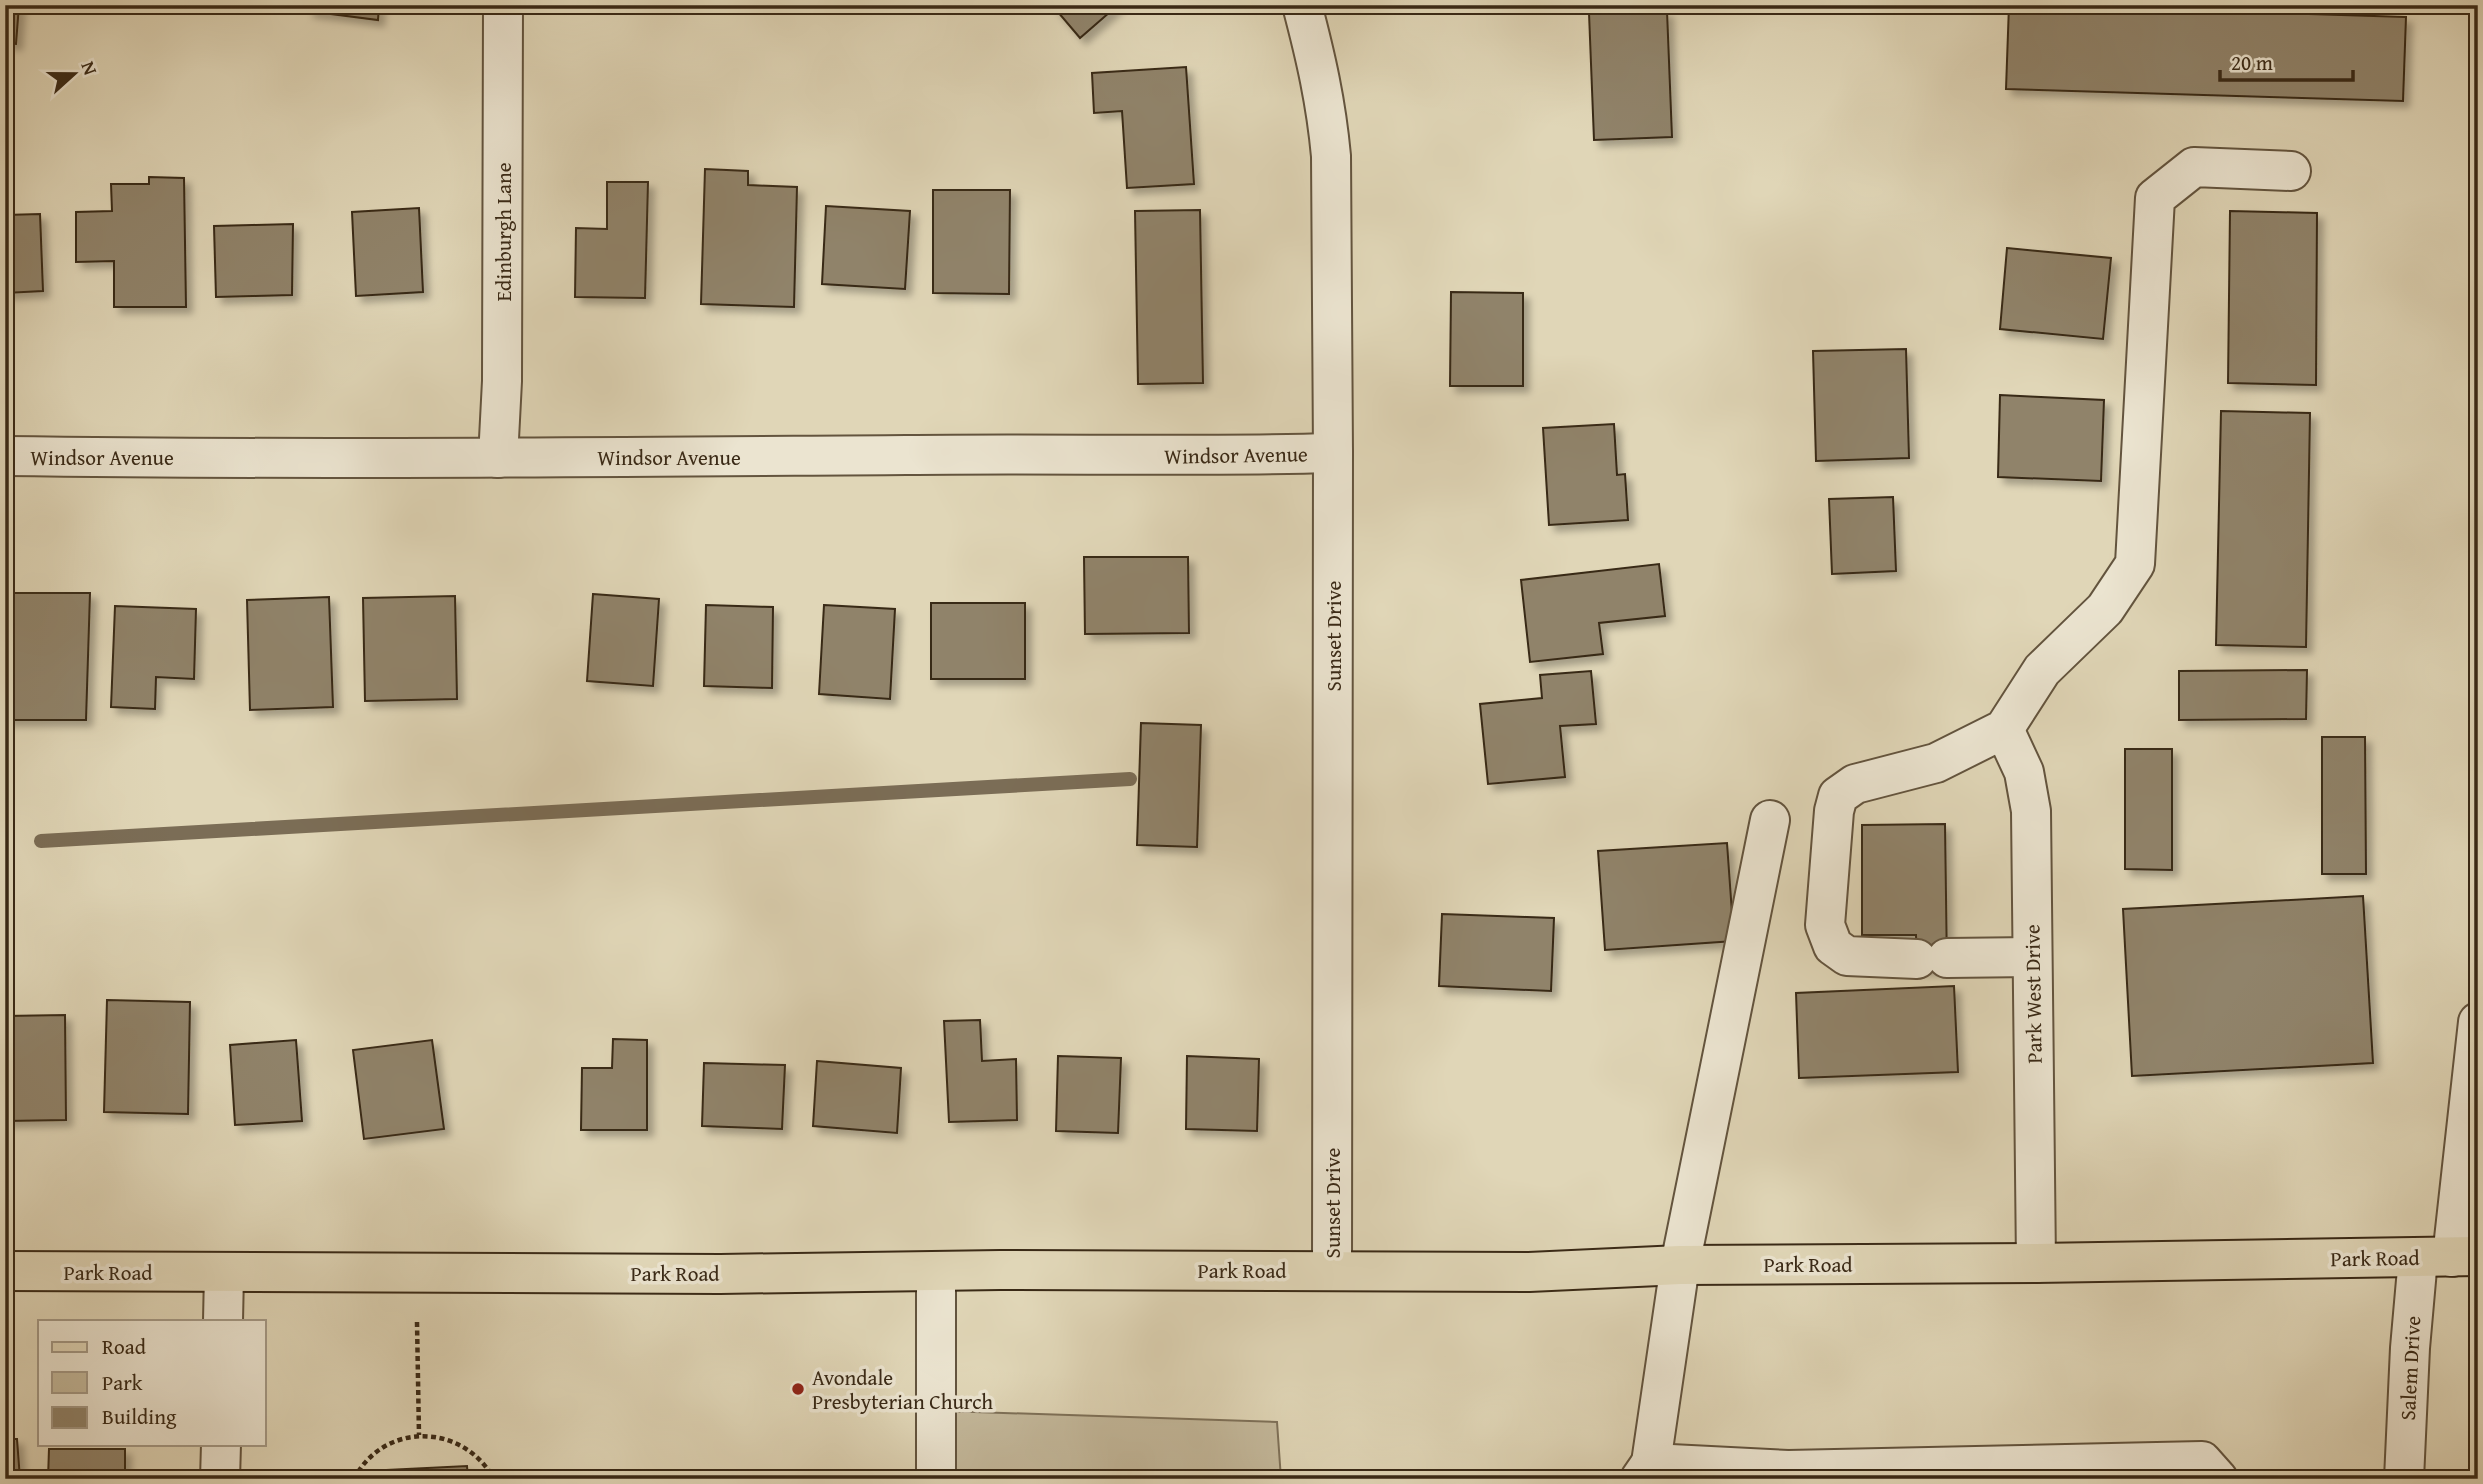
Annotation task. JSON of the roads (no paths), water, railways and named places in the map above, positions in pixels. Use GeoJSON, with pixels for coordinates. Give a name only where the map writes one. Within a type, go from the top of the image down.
{"type":"FeatureCollection","features":[{"type":"Feature","properties":{"kind":"main road","name":"Park Road"},"geometry":{"type":"LineString","coordinates":[[5,1272],[1529,1272],[1680,1265],[2449,1257]]}},
{"type":"Feature","properties":{"kind":"street","name":"Edinburgh Lane"},"geometry":{"type":"LineString","coordinates":[[498,458],[502,382],[503,5]]}},
{"type":"Feature","properties":{"kind":"street","name":"Sunset Drive"},"geometry":{"type":"LineString","coordinates":[[1302,5],[1320,70],[1331,156],[1332,1270]]}},
{"type":"Feature","properties":{"kind":"street"},"geometry":{"type":"LineString","coordinates":[[2032,957],[1847,956],[1833,946],[1825,925],[1833,811],[1838,796],[1855,784],[1936,763],[2004,729],[2042,670],[2105,609],[2135,564],[2155,198],[2194,167],[2291,172]]}},
{"type":"Feature","properties":{"kind":"street","name":"Windsor Avenue"},"geometry":{"type":"LineString","coordinates":[[5,456],[498,458],[934,454],[1230,456],[1333,453]]}},
{"type":"Feature","properties":{"kind":"street","name":"Park West Drive"},"geometry":{"type":"LineString","coordinates":[[2004,729],[2024,772],[2031,811],[2036,1263]]}},
{"type":"Feature","properties":{"kind":"street"},"geometry":{"type":"LineString","coordinates":[[1770,820],[1680,1265],[1645,1471],[2202,1461],[2218,1479]]}},
{"type":"Feature","properties":{"kind":"street","name":"Salem Drive"},"geometry":{"type":"LineString","coordinates":[[2404,1479],[2410,1348],[2449,1257],[2478,1022]]}},
{"type":"Feature","properties":{"kind":"street"},"geometry":{"type":"LineString","coordinates":[[936,1270],[936,1479]]}},
{"type":"Feature","properties":{"kind":"street"},"geometry":{"type":"LineString","coordinates":[[223,1320],[224,1273]]}},
{"type":"Feature","properties":{"kind":"street"},"geometry":{"type":"LineString","coordinates":[[220,1479],[221,1446]]}},
{"type":"Feature","properties":{"kind":"waterway"},"geometry":{"type":"LineString","coordinates":[[41,841],[1130,779]]}},
{"type":"Feature","properties":{"kind":"place","name":"Avondale Presbyterian Church"},"geometry":{"type":"Point","coordinates":[798,1389]}}]}
